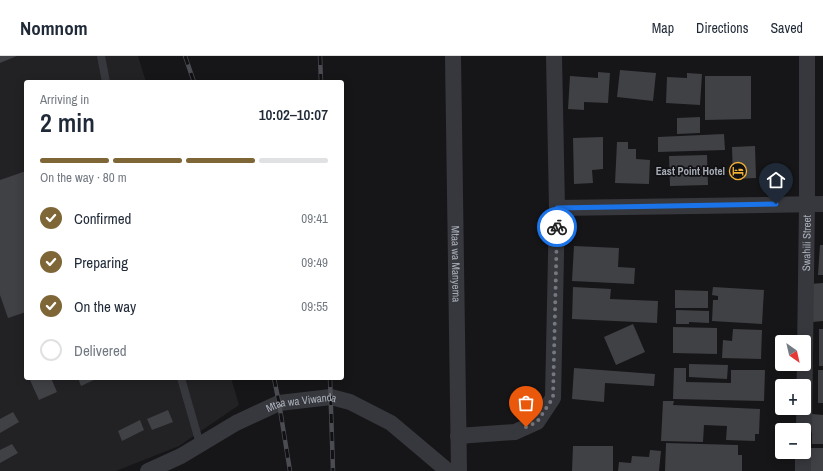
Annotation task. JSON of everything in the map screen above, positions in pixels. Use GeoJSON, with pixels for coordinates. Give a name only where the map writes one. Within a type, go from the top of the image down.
{"type":"FeatureCollection","features":[{"type":"Feature","properties":{"kind":"street","name":"Mtaa wa Manyema"},"geometry":{"type":"LineString","coordinates":[[453,56],[459,471]]}},
{"type":"Feature","properties":{"kind":"street"},"geometry":{"type":"LineString","coordinates":[[458,436],[515,432],[537,422],[553,398],[557,208],[554,56]]}},
{"type":"Feature","properties":{"kind":"street","name":"Swahili Street"},"geometry":{"type":"LineString","coordinates":[[804,423],[807,56]]}},
{"type":"Feature","properties":{"kind":"street"},"geometry":{"type":"LineString","coordinates":[[557,208],[823,204]]}},
{"type":"Feature","properties":{"kind":"street","name":"Mtaa wa Viwanda"},"geometry":{"type":"LineString","coordinates":[[148,471],[181,456],[236,423],[279,403],[331,397],[350,402],[391,423],[448,471]]}},
{"type":"Feature","properties":{"kind":"street"},"geometry":{"type":"LineString","coordinates":[[803,459],[803,471]]}},
{"type":"Feature","properties":{"kind":"lane"},"geometry":{"type":"LineString","coordinates":[[101,56],[106,80]]}},
{"type":"Feature","properties":{"kind":"lane"},"geometry":{"type":"LineString","coordinates":[[182,380],[200,444]]}},
{"type":"Feature","properties":{"kind":"shaded area"},"geometry":{"type":"Polygon","coordinates":[[[0,56],[138,56],[145,80],[24,80],[24,380],[232,380],[239,405],[179,446],[116,471],[0,471],[0,56]]]}},
{"type":"Feature","properties":{"kind":"building"},"geometry":{"type":"Polygon","coordinates":[[[0,56],[17,56],[0,63],[0,56]]]}},
{"type":"Feature","properties":{"kind":"building"},"geometry":{"type":"Polygon","coordinates":[[[620,70],[656,73],[653,101],[617,97],[620,70]]]}},
{"type":"Feature","properties":{"kind":"building"},"geometry":{"type":"Polygon","coordinates":[[[598,72],[610,73],[608,103],[584,102],[584,110],[568,109],[570,76],[598,78],[598,72]]]}},
{"type":"Feature","properties":{"kind":"building"},"geometry":{"type":"Polygon","coordinates":[[[687,73],[702,74],[700,105],[666,103],[667,77],[687,78],[687,73]]]}},
{"type":"Feature","properties":{"kind":"building"},"geometry":{"type":"Polygon","coordinates":[[[705,76],[751,76],[751,119],[705,120],[705,76]]]}},
{"type":"Feature","properties":{"kind":"building"},"geometry":{"type":"Polygon","coordinates":[[[700,117],[700,133],[677,134],[677,118],[700,117]]]}},
{"type":"Feature","properties":{"kind":"building"},"geometry":{"type":"Polygon","coordinates":[[[724,134],[725,150],[658,152],[658,137],[724,134]]]}},
{"type":"Feature","properties":{"kind":"building"},"geometry":{"type":"Polygon","coordinates":[[[603,137],[603,169],[592,170],[593,183],[574,184],[573,138],[603,137]]]}},
{"type":"Feature","properties":{"kind":"building"},"geometry":{"type":"Polygon","coordinates":[[[617,142],[628,142],[628,149],[636,149],[636,159],[650,160],[649,184],[615,183],[617,142]]]}},
{"type":"Feature","properties":{"kind":"building"},"geometry":{"type":"Polygon","coordinates":[[[755,146],[756,178],[733,179],[732,147],[755,146]]]}},
{"type":"Feature","properties":{"kind":"building"},"geometry":{"type":"Polygon","coordinates":[[[707,155],[708,185],[670,186],[669,156],[707,155]]]}},
{"type":"Feature","properties":{"kind":"building"},"geometry":{"type":"Polygon","coordinates":[[[24,172],[24,313],[8,318],[0,295],[0,180],[24,172]]]}},
{"type":"Feature","properties":{"kind":"building"},"geometry":{"type":"Polygon","coordinates":[[[820,245],[823,245],[823,275],[818,275],[820,245]]]}},
{"type":"Feature","properties":{"kind":"building"},"geometry":{"type":"Polygon","coordinates":[[[574,246],[619,248],[618,267],[635,268],[634,284],[572,281],[574,246]]]}},
{"type":"Feature","properties":{"kind":"building"},"geometry":{"type":"Polygon","coordinates":[[[823,283],[823,321],[812,322],[810,284],[823,283]]]}},
{"type":"Feature","properties":{"kind":"building"},"geometry":{"type":"Polygon","coordinates":[[[573,287],[611,289],[610,299],[658,301],[657,323],[572,319],[573,287]]]}},
{"type":"Feature","properties":{"kind":"building"},"geometry":{"type":"Polygon","coordinates":[[[713,287],[764,290],[762,324],[712,321],[713,300],[718,300],[718,296],[712,295],[713,287]]]}},
{"type":"Feature","properties":{"kind":"building"},"geometry":{"type":"Polygon","coordinates":[[[675,290],[708,291],[708,308],[675,308],[675,290]]]}},
{"type":"Feature","properties":{"kind":"building"},"geometry":{"type":"Polygon","coordinates":[[[676,310],[709,311],[709,323],[689,322],[689,324],[676,324],[676,310]]]}},
{"type":"Feature","properties":{"kind":"building"},"geometry":{"type":"Polygon","coordinates":[[[633,324],[645,352],[616,365],[604,337],[633,324]]]}},
{"type":"Feature","properties":{"kind":"building"},"geometry":{"type":"Polygon","coordinates":[[[673,327],[717,328],[717,354],[673,353],[673,327]]]}},
{"type":"Feature","properties":{"kind":"building"},"geometry":{"type":"Polygon","coordinates":[[[733,329],[762,330],[761,359],[722,358],[723,340],[732,341],[733,329]]]}},
{"type":"Feature","properties":{"kind":"building"},"geometry":{"type":"Polygon","coordinates":[[[819,329],[823,329],[823,366],[819,366],[819,329]]]}},
{"type":"Feature","properties":{"kind":"building"},"geometry":{"type":"Polygon","coordinates":[[[689,364],[728,365],[727,379],[689,377],[689,364]]]}},
{"type":"Feature","properties":{"kind":"building"},"geometry":{"type":"Polygon","coordinates":[[[574,368],[655,374],[654,386],[605,383],[604,402],[572,399],[574,368]]]}},
{"type":"Feature","properties":{"kind":"building"},"geometry":{"type":"Polygon","coordinates":[[[674,368],[686,368],[686,382],[731,383],[731,370],[765,370],[764,401],[673,399],[674,368]]]}},
{"type":"Feature","properties":{"kind":"building"},"geometry":{"type":"Polygon","coordinates":[[[818,370],[823,370],[823,403],[818,403],[818,370]]]}},
{"type":"Feature","properties":{"kind":"building"},"geometry":{"type":"Polygon","coordinates":[[[30,380],[52,380],[57,392],[39,400],[30,380]]]}},
{"type":"Feature","properties":{"kind":"building"},"geometry":{"type":"Polygon","coordinates":[[[79,380],[94,380],[81,386],[79,380]]]}},
{"type":"Feature","properties":{"kind":"building"},"geometry":{"type":"Polygon","coordinates":[[[663,401],[674,401],[673,405],[760,409],[759,434],[755,434],[755,441],[726,440],[727,426],[704,425],[703,442],[661,441],[663,401]]]}},
{"type":"Feature","properties":{"kind":"building"},"geometry":{"type":"Polygon","coordinates":[[[168,410],[173,422],[152,430],[147,419],[168,410]]]}},
{"type":"Feature","properties":{"kind":"building"},"geometry":{"type":"Polygon","coordinates":[[[13,412],[19,422],[0,433],[0,419],[13,412]]]}},
{"type":"Feature","properties":{"kind":"building"},"geometry":{"type":"Polygon","coordinates":[[[812,414],[823,415],[823,444],[812,444],[812,414]]]}},
{"type":"Feature","properties":{"kind":"building"},"geometry":{"type":"Polygon","coordinates":[[[140,420],[144,430],[122,441],[118,431],[140,420]]]}},
{"type":"Feature","properties":{"kind":"building"},"geometry":{"type":"Polygon","coordinates":[[[666,443],[738,445],[738,455],[742,455],[742,471],[665,471],[666,443]]]}},
{"type":"Feature","properties":{"kind":"building"},"geometry":{"type":"Polygon","coordinates":[[[12,444],[18,453],[0,463],[0,450],[12,444]]]}},
{"type":"Feature","properties":{"kind":"building"},"geometry":{"type":"Polygon","coordinates":[[[573,446],[613,446],[613,471],[572,471],[573,446]]]}},
{"type":"Feature","properties":{"kind":"building"},"geometry":{"type":"Polygon","coordinates":[[[811,448],[823,448],[823,471],[811,471],[811,448]]]}},
{"type":"Feature","properties":{"kind":"building"},"geometry":{"type":"Polygon","coordinates":[[[650,450],[661,451],[659,471],[618,471],[619,462],[631,463],[632,456],[649,457],[650,450]]]}},
{"type":"Feature","properties":{"kind":"railway"},"geometry":{"type":"LineString","coordinates":[[185,56],[193,80]]}},
{"type":"Feature","properties":{"kind":"railway"},"geometry":{"type":"LineString","coordinates":[[320,56],[321,80]]}},
{"type":"Feature","properties":{"kind":"railway"},"geometry":{"type":"LineString","coordinates":[[274,380],[290,471]]}},
{"type":"Feature","properties":{"kind":"railway"},"geometry":{"type":"LineString","coordinates":[[330,380],[333,471]]}},
{"type":"Feature","properties":{"kind":"way so far"},"geometry":{"type":"LineString","coordinates":[[526,427],[537,422],[553,398],[557,227]]}},
{"type":"Feature","properties":{"kind":"place","name":"East Point Hotel"},"geometry":{"type":"Point","coordinates":[738,171]}},
{"type":"Feature","properties":{"kind":"route"},"geometry":{"type":"LineString","coordinates":[[557,227],[557,208],[776,204]]}}]}
